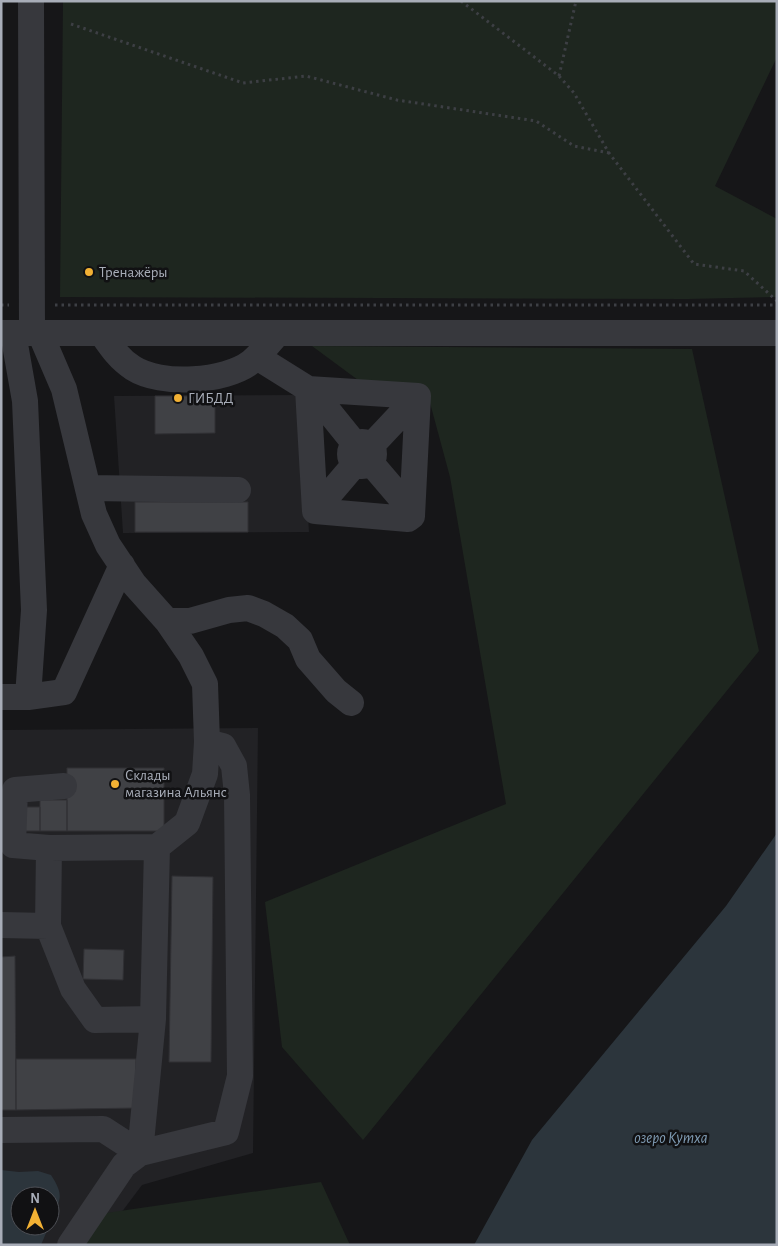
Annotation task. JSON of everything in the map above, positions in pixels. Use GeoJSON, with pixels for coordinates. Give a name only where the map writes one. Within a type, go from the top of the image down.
{"type":"FeatureCollection","features":[{"type":"Feature","properties":{"kind":"street"},"geometry":{"type":"LineString","coordinates":[[28,697],[34,610],[22,333],[32,305],[31,1]]}},
{"type":"Feature","properties":{"kind":"street"},"geometry":{"type":"LineString","coordinates":[[22,333],[777,333]]}},
{"type":"Feature","properties":{"kind":"street"},"geometry":{"type":"LineString","coordinates":[[22,333],[64,389],[94,514],[108,545],[134,584],[167,621],[191,656],[205,684],[207,742],[205,774],[187,823],[157,847],[49,848],[13,845],[15,790],[64,786]]}},
{"type":"Feature","properties":{"kind":"street"},"geometry":{"type":"LineString","coordinates":[[102,334],[116,354],[133,368],[149,376],[171,379],[212,378],[233,372],[250,363],[278,334]]}},
{"type":"Feature","properties":{"kind":"street"},"geometry":{"type":"LineString","coordinates":[[257,357],[313,392],[412,511]]}},
{"type":"Feature","properties":{"kind":"street"},"geometry":{"type":"LineString","coordinates":[[308,389],[418,396]]}},
{"type":"Feature","properties":{"kind":"street"},"geometry":{"type":"LineString","coordinates":[[308,389],[315,511]]}},
{"type":"Feature","properties":{"kind":"street"},"geometry":{"type":"LineString","coordinates":[[315,511],[363,454],[418,396]]}},
{"type":"Feature","properties":{"kind":"street"},"geometry":{"type":"LineString","coordinates":[[315,511],[408,519],[412,516],[418,396]]}},
{"type":"Feature","properties":{"kind":"street"},"geometry":{"type":"LineString","coordinates":[[311,452],[415,456]]}},
{"type":"Feature","properties":{"kind":"street"},"geometry":{"type":"LineString","coordinates":[[88,488],[238,490]]}},
{"type":"Feature","properties":{"kind":"street"},"geometry":{"type":"LineString","coordinates":[[1,697],[28,697],[64,692],[122,565]]}},
{"type":"Feature","properties":{"kind":"street"},"geometry":{"type":"LineString","coordinates":[[167,621],[190,621],[229,610],[248,608],[264,614],[285,626],[300,640],[308,660],[336,691],[351,703]]}},
{"type":"Feature","properties":{"kind":"street"},"geometry":{"type":"LineString","coordinates":[[70,1245],[124,1165],[140,1153],[226,1132],[240,1076],[237,795],[234,766],[223,746],[207,742]]}},
{"type":"Feature","properties":{"kind":"street"},"geometry":{"type":"LineString","coordinates":[[140,1153],[153,1019],[157,847]]}},
{"type":"Feature","properties":{"kind":"street"},"geometry":{"type":"LineString","coordinates":[[49,848],[48,926],[73,989],[95,1020],[153,1019]]}},
{"type":"Feature","properties":{"kind":"street"},"geometry":{"type":"LineString","coordinates":[[1,925],[48,926]]}},
{"type":"Feature","properties":{"kind":"street"},"geometry":{"type":"LineString","coordinates":[[1,1130],[103,1129],[140,1153]]}},
{"type":"Feature","properties":{"kind":"path"},"geometry":{"type":"LineString","coordinates":[[461,1],[559,76],[574,93],[610,153],[694,264],[744,271],[777,301]]}},
{"type":"Feature","properties":{"kind":"path"},"geometry":{"type":"LineString","coordinates":[[559,76],[576,1]]}},
{"type":"Feature","properties":{"kind":"path"},"geometry":{"type":"LineString","coordinates":[[71,24],[243,83],[306,76],[397,100],[536,121],[574,146],[610,153]]}},
{"type":"Feature","properties":{"kind":"path"},"geometry":{"type":"LineString","coordinates":[[32,305],[777,305]]}},
{"type":"Feature","properties":{"kind":"shaded area"},"geometry":{"type":"Polygon","coordinates":[[[63,1],[777,1],[777,57],[715,186],[777,219],[777,297],[687,299],[60,297],[63,1]]]}},
{"type":"Feature","properties":{"kind":"shaded area"},"geometry":{"type":"Polygon","coordinates":[[[312,346],[692,349],[759,651],[363,1140],[282,1047],[265,902],[506,804],[450,477],[426,388],[358,380],[312,346]]]}},
{"type":"Feature","properties":{"kind":"shaded area"},"geometry":{"type":"Polygon","coordinates":[[[301,395],[309,532],[123,533],[114,396],[301,395]]]}},
{"type":"Feature","properties":{"kind":"shaded area"},"geometry":{"type":"Polygon","coordinates":[[[258,728],[253,1153],[142,1185],[97,1245],[1,1245],[1,730],[258,728]]]}},
{"type":"Feature","properties":{"kind":"shaded area"},"geometry":{"type":"Polygon","coordinates":[[[321,1182],[350,1245],[82,1245],[106,1213],[321,1182]]]}},
{"type":"Feature","properties":{"kind":"water","name":"озеро Кутха"},"geometry":{"type":"Polygon","coordinates":[[[777,833],[777,1245],[474,1245],[532,1140],[726,906],[777,833]]]}},
{"type":"Feature","properties":{"kind":"water"},"geometry":{"type":"Polygon","coordinates":[[[1,1170],[19,1172],[38,1171],[51,1175],[57,1186],[10,1186],[10,1236],[45,1236],[41,1245],[1,1245],[1,1170]]]}},
{"type":"Feature","properties":{"kind":"building"},"geometry":{"type":"Polygon","coordinates":[[[155,396],[215,396],[215,433],[155,434],[155,396]]]}},
{"type":"Feature","properties":{"kind":"building"},"geometry":{"type":"Polygon","coordinates":[[[135,502],[248,502],[248,532],[135,532],[135,502]]]}},
{"type":"Feature","properties":{"kind":"building","name":"Склады магазина Альянс"},"geometry":{"type":"Polygon","coordinates":[[[67,768],[164,768],[164,831],[67,831],[67,768]]]}},
{"type":"Feature","properties":{"kind":"building"},"geometry":{"type":"Polygon","coordinates":[[[40,800],[67,800],[67,831],[40,831],[40,800]]]}},
{"type":"Feature","properties":{"kind":"building"},"geometry":{"type":"Polygon","coordinates":[[[22,807],[40,807],[40,831],[22,831],[22,807]]]}},
{"type":"Feature","properties":{"kind":"building"},"geometry":{"type":"Polygon","coordinates":[[[172,876],[213,877],[211,1062],[169,1062],[172,876]]]}},
{"type":"Feature","properties":{"kind":"building"},"geometry":{"type":"Polygon","coordinates":[[[84,949],[124,950],[123,980],[83,979],[84,949]]]}},
{"type":"Feature","properties":{"kind":"building"},"geometry":{"type":"Polygon","coordinates":[[[15,956],[16,1110],[1,1110],[1,957],[15,956]]]}},
{"type":"Feature","properties":{"kind":"building"},"geometry":{"type":"Polygon","coordinates":[[[16,1059],[136,1059],[135,1108],[16,1110],[16,1059]]]}},
{"type":"Feature","properties":{"kind":"place","name":"Тренажёры"},"geometry":{"type":"Point","coordinates":[89,272]}},
{"type":"Feature","properties":{"kind":"place","name":"ГИБДД"},"geometry":{"type":"Point","coordinates":[178,398]}},
{"type":"Feature","properties":{"kind":"place","name":"Склады магазина Альянс"},"geometry":{"type":"Point","coordinates":[115,784]}}]}
